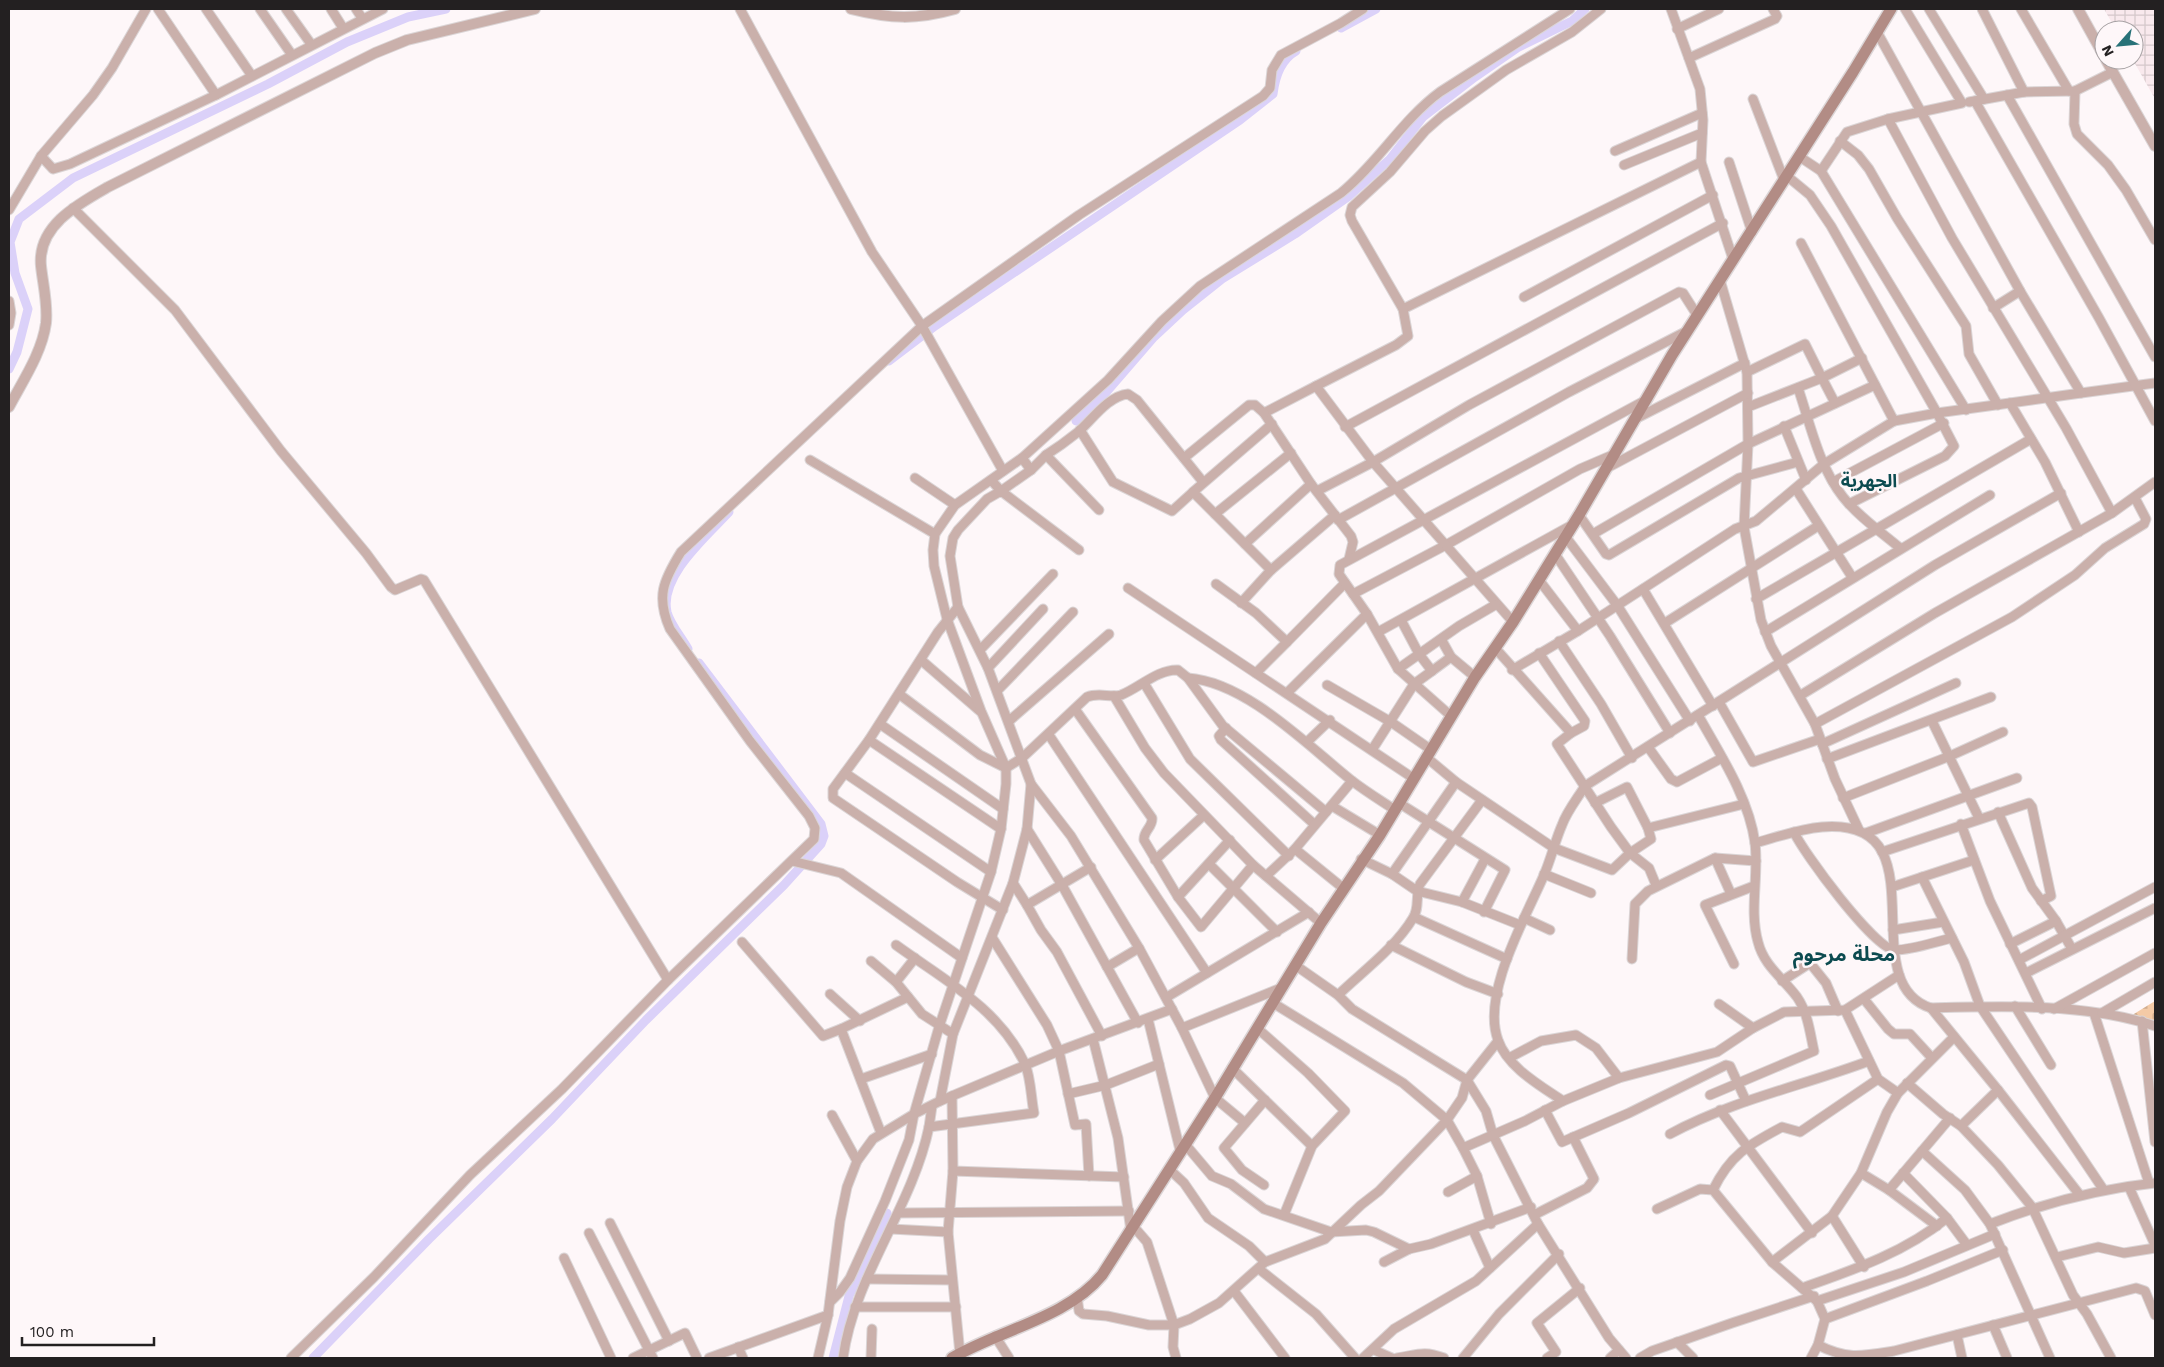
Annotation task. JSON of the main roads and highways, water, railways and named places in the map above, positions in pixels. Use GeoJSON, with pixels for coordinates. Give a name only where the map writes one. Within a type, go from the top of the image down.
{"type":"FeatureCollection","features":[{"type":"Feature","properties":{"kind":"main road"},"geometry":{"type":"LineString","coordinates":[[956,1356],[995,1336],[1062,1307],[1096,1283],[1133,1229],[1215,1098],[1321,922],[1380,834],[1475,677],[1513,622],[1576,520],[1687,330],[1800,157],[1888,11]]}},
{"type":"Feature","properties":{"kind":"waterway"},"geometry":{"type":"LineString","coordinates":[[9,369],[17,352],[28,309],[15,273],[10,242],[19,219],[73,178],[268,84],[347,42],[408,17],[446,9]]}},
{"type":"Feature","properties":{"kind":"waterway"},"geometry":{"type":"LineString","coordinates":[[1341,28],[1376,9]]}},
{"type":"Feature","properties":{"kind":"waterway"},"geometry":{"type":"LineString","coordinates":[[1076,421],[1102,397],[1153,338],[1183,310],[1222,279],[1295,234],[1349,196],[1390,159],[1423,117],[1475,77],[1517,48],[1572,21],[1585,9]]}},
{"type":"Feature","properties":{"kind":"waterway"},"geometry":{"type":"LineString","coordinates":[[889,361],[935,326],[1240,120],[1273,94],[1275,81],[1282,64],[1296,51]]}},
{"type":"Feature","properties":{"kind":"waterway"},"geometry":{"type":"LineString","coordinates":[[688,649],[669,617],[666,598],[677,571],[729,512]]}},
{"type":"Feature","properties":{"kind":"waterway"},"geometry":{"type":"LineString","coordinates":[[313,1358],[429,1239],[552,1119],[646,1020],[784,885],[821,844],[824,836],[821,824],[699,663]]}},
{"type":"Feature","properties":{"kind":"waterway"},"geometry":{"type":"LineString","coordinates":[[833,1358],[849,1296],[887,1213]]}},
{"type":"Feature","properties":{"kind":"district","name":"الجهرية"},"geometry":{"type":"Point","coordinates":[1869,481]}},
{"type":"Feature","properties":{"kind":"district","name":"محلة مرحوم"},"geometry":{"type":"Point","coordinates":[1844,954]}}]}
